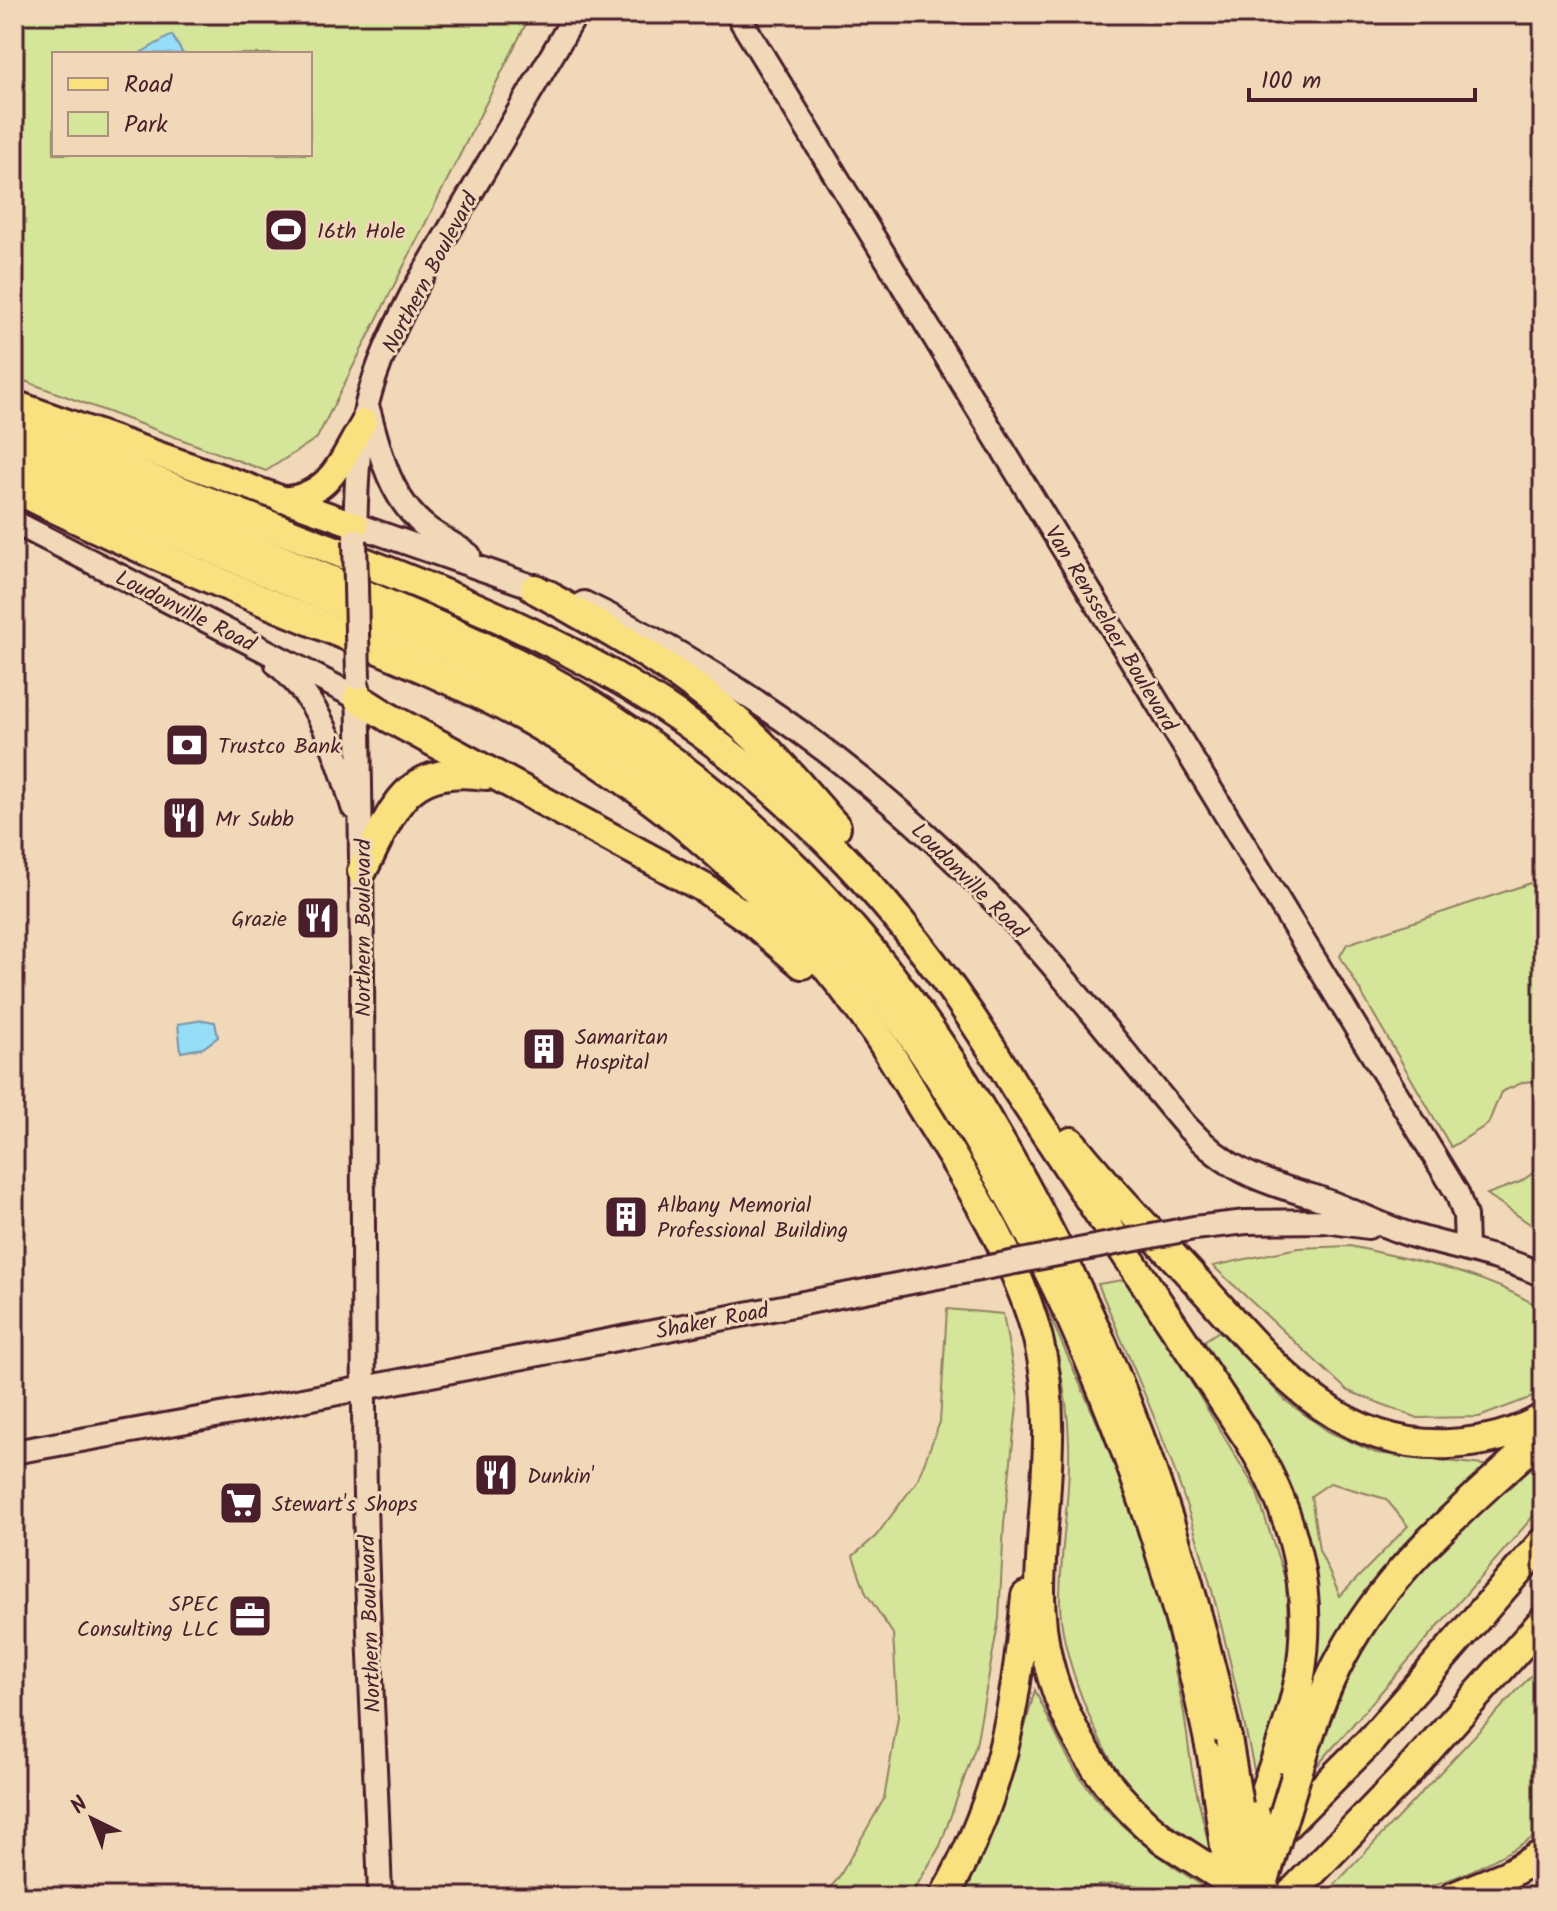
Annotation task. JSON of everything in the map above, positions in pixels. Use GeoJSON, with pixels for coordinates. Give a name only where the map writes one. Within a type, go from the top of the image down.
{"type":"FeatureCollection","features":[{"type":"Feature","properties":{"kind":"highway"},"geometry":{"type":"LineString","coordinates":[[14,426],[459,599],[537,634],[603,670],[663,706],[758,778],[845,859],[918,942]]}},
{"type":"Feature","properties":{"kind":"highway"},"geometry":{"type":"LineString","coordinates":[[14,488],[158,557],[448,679],[527,719],[609,770],[712,850],[786,922],[853,1000],[913,1093],[971,1190],[1027,1303],[1046,1382],[1048,1461],[1040,1592],[1044,1640],[1056,1692],[1075,1735],[1097,1771],[1127,1807],[1164,1840],[1237,1895],[1271,1897]]}},
{"type":"Feature","properties":{"kind":"highway"},"geometry":{"type":"LineString","coordinates":[[535,589],[646,652],[693,685],[741,724],[784,768],[876,874],[918,942],[979,1026],[1108,1185],[1286,1377],[1327,1411],[1387,1438],[1433,1444],[1497,1438],[1543,1418]]}},
{"type":"Feature","properties":{"kind":"highway"},"geometry":{"type":"LineString","coordinates":[[358,688],[388,717],[695,883],[752,921],[824,987],[913,1093]]}},
{"type":"Feature","properties":{"kind":"highway"},"geometry":{"type":"LineString","coordinates":[[362,871],[393,811],[410,789],[431,776],[456,771],[498,776]]}},
{"type":"Feature","properties":{"kind":"highway"},"geometry":{"type":"LineString","coordinates":[[979,1026],[1015,1087],[1250,1441],[1271,1479],[1295,1541],[1303,1591],[1302,1656],[1293,1702],[1256,1817],[1237,1895]]}},
{"type":"Feature","properties":{"kind":"highway"},"geometry":{"type":"LineString","coordinates":[[1237,1895],[1296,1776],[1330,1680],[1370,1610],[1419,1551],[1543,1435]]}},
{"type":"Feature","properties":{"kind":"highway"},"geometry":{"type":"LineString","coordinates":[[944,1897],[981,1822],[1008,1739],[1028,1574],[1048,1461]]}},
{"type":"Feature","properties":{"kind":"highway"},"geometry":{"type":"LineString","coordinates":[[1237,1895],[1543,1542]]}},
{"type":"Feature","properties":{"kind":"highway"},"geometry":{"type":"LineString","coordinates":[[1288,1897],[1400,1781],[1543,1621]]}},
{"type":"Feature","properties":{"kind":"highway"},"geometry":{"type":"LineString","coordinates":[[1453,1897],[1507,1875],[1543,1854]]}},
{"type":"Feature","properties":{"kind":"main road","name":"Northern Boulevard"},"geometry":{"type":"LineString","coordinates":[[380,1897],[366,1532],[362,839],[355,533],[366,413],[382,357],[414,290],[574,14]]}},
{"type":"Feature","properties":{"kind":"main road","name":"Van Rensselaer Boulevard"},"geometry":{"type":"LineString","coordinates":[[737,14],[1457,1193],[1465,1216],[1466,1248]]}},
{"type":"Feature","properties":{"kind":"main road"},"geometry":{"type":"LineString","coordinates":[[14,403],[280,500],[355,533]]}},
{"type":"Feature","properties":{"kind":"main road"},"geometry":{"type":"LineString","coordinates":[[280,500],[306,497],[321,488],[366,413]]}},
{"type":"Feature","properties":{"kind":"main road"},"geometry":{"type":"LineString","coordinates":[[366,413],[392,483],[406,506],[427,527],[497,573]]}},
{"type":"Feature","properties":{"kind":"main road"},"geometry":{"type":"LineString","coordinates":[[14,447],[421,616],[533,669],[625,725],[693,774],[758,829],[815,884],[869,945],[935,1033],[1017,1168],[1065,1259],[1120,1382],[1163,1496],[1202,1623],[1229,1738],[1237,1895]]}},
{"type":"Feature","properties":{"kind":"main road"},"geometry":{"type":"LineString","coordinates":[[14,467],[419,639],[542,699],[618,746],[691,799],[767,867],[815,916],[881,995],[940,1080],[1002,1185],[1060,1299],[1105,1403],[1142,1504],[1181,1628],[1237,1895]]}},
{"type":"Feature","properties":{"kind":"main road","name":"Loudonville Road"},"geometry":{"type":"LineString","coordinates":[[14,522],[254,645],[358,688]]}},
{"type":"Feature","properties":{"kind":"main road","name":"Loudonville Road"},"geometry":{"type":"LineString","coordinates":[[355,533],[497,573],[535,589],[579,601],[668,646],[778,718],[872,788],[950,857],[1001,908],[1186,1126],[1221,1158],[1261,1181],[1319,1199],[1412,1236],[1497,1257],[1543,1275]]}},
{"type":"Feature","properties":{"kind":"main road"},"geometry":{"type":"LineString","coordinates":[[254,645],[295,681],[321,717],[339,759],[362,839]]}},
{"type":"Feature","properties":{"kind":"main road","name":"Shaker Road"},"geometry":{"type":"LineString","coordinates":[[14,1452],[1194,1228],[1246,1222],[1325,1221],[1412,1236]]}},
{"type":"Feature","properties":{"kind":"green space"},"geometry":{"type":"Polygon","coordinates":[[[14,14],[531,14],[317,438],[266,471],[14,377],[14,14]]]}},
{"type":"Feature","properties":{"kind":"green space"},"geometry":{"type":"Polygon","coordinates":[[[1543,879],[1543,1080],[1524,1082],[1501,1092],[1488,1124],[1451,1147],[1340,956],[1347,944],[1543,879]]]}},
{"type":"Feature","properties":{"kind":"green space"},"geometry":{"type":"Polygon","coordinates":[[[1543,1166],[1543,1233],[1487,1194],[1520,1182],[1543,1166]]]}},
{"type":"Feature","properties":{"kind":"green space"},"geometry":{"type":"Polygon","coordinates":[[[1350,1246],[1474,1277],[1543,1310],[1543,1393],[1479,1417],[1418,1418],[1348,1391],[1213,1266],[1298,1248],[1350,1246]]]}},
{"type":"Feature","properties":{"kind":"green space"},"geometry":{"type":"Polygon","coordinates":[[[1129,1279],[1256,1490],[1286,1582],[1290,1669],[1256,1779],[1227,1649],[1191,1521],[1162,1437],[1098,1284],[1129,1279]]]}},
{"type":"Feature","properties":{"kind":"green space"},"geometry":{"type":"Polygon","coordinates":[[[1040,1294],[1108,1447],[1159,1594],[1210,1851],[1156,1814],[1129,1787],[1104,1748],[1073,1672],[1060,1601],[1069,1463],[1068,1424],[1060,1367],[1040,1294]]]}},
{"type":"Feature","properties":{"kind":"green space"},"geometry":{"type":"Polygon","coordinates":[[[947,1309],[1003,1314],[1018,1397],[1004,1524],[999,1619],[976,1745],[940,1846],[910,1897],[821,1897],[838,1879],[884,1799],[898,1717],[893,1634],[866,1593],[853,1556],[876,1536],[917,1481],[940,1422],[947,1309]]]}},
{"type":"Feature","properties":{"kind":"green space"},"geometry":{"type":"Polygon","coordinates":[[[1219,1331],[1286,1401],[1329,1432],[1376,1453],[1492,1466],[1423,1524],[1398,1550],[1348,1620],[1316,1681],[1320,1606],[1306,1528],[1273,1455],[1204,1341],[1219,1331]],[[1330,1483],[1311,1496],[1319,1550],[1340,1596],[1408,1526],[1386,1499],[1330,1483]]]}},
{"type":"Feature","properties":{"kind":"green space"},"geometry":{"type":"Polygon","coordinates":[[[1543,1454],[1543,1505],[1310,1774],[1349,1675],[1394,1602],[1465,1524],[1543,1454]]]}},
{"type":"Feature","properties":{"kind":"green space"},"geometry":{"type":"Polygon","coordinates":[[[1543,1663],[1543,1831],[1486,1864],[1424,1888],[1381,1896],[1325,1895],[1543,1663]]]}},
{"type":"Feature","properties":{"kind":"green space"},"geometry":{"type":"Polygon","coordinates":[[[1035,1690],[1070,1762],[1097,1799],[1138,1840],[1201,1885],[1196,1890],[1114,1884],[1058,1890],[1041,1897],[960,1897],[990,1837],[1035,1690]]]}},
{"type":"Feature","properties":{"kind":"green space"},"geometry":{"type":"Polygon","coordinates":[[[1543,1879],[1543,1897],[1507,1897],[1543,1879]]]}},
{"type":"Feature","properties":{"kind":"water"},"geometry":{"type":"Polygon","coordinates":[[[172,35],[182,52],[142,52],[172,35]]]}},
{"type":"Feature","properties":{"kind":"water"},"geometry":{"type":"Polygon","coordinates":[[[203,1020],[215,1022],[218,1037],[203,1048],[181,1052],[178,1024],[203,1020]]]}},
{"type":"Feature","properties":{"kind":"place","name":"16th Hole"},"geometry":{"type":"Point","coordinates":[286,230]}},
{"type":"Feature","properties":{"kind":"place","name":"Trustco Bank"},"geometry":{"type":"Point","coordinates":[187,745]}},
{"type":"Feature","properties":{"kind":"place","name":"Mr Subb"},"geometry":{"type":"Point","coordinates":[184,818]}},
{"type":"Feature","properties":{"kind":"place","name":"Grazie"},"geometry":{"type":"Point","coordinates":[318,918]}},
{"type":"Feature","properties":{"kind":"place","name":"Samaritan Hospital"},"geometry":{"type":"Point","coordinates":[544,1049]}},
{"type":"Feature","properties":{"kind":"place","name":"Albany Memorial Professional Building"},"geometry":{"type":"Point","coordinates":[626,1217]}},
{"type":"Feature","properties":{"kind":"place","name":"Dunkin'"},"geometry":{"type":"Point","coordinates":[496,1475]}},
{"type":"Feature","properties":{"kind":"place","name":"Stewart's Shops"},"geometry":{"type":"Point","coordinates":[241,1503]}},
{"type":"Feature","properties":{"kind":"place","name":"SPEC Consulting LLC"},"geometry":{"type":"Point","coordinates":[250,1616]}}]}
